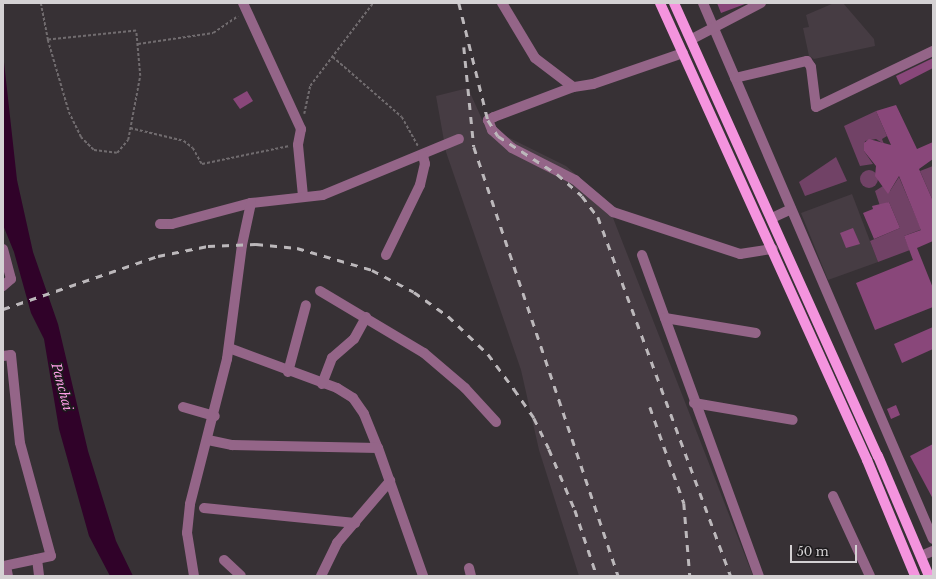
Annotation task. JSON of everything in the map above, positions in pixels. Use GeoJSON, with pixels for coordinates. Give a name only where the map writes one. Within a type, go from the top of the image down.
{"type":"FeatureCollection","features":[{"type":"Feature","properties":{"kind":"main road"},"geometry":{"type":"LineString","coordinates":[[660,3],[773,249],[909,561],[913,575]]}},
{"type":"Feature","properties":{"kind":"main road"},"geometry":{"type":"LineString","coordinates":[[674,3],[692,39],[772,218],[929,576]]}},
{"type":"Feature","properties":{"kind":"main road"},"geometry":{"type":"LineString","coordinates":[[761,223],[772,218]]}},
{"type":"Feature","properties":{"kind":"main road"},"geometry":{"type":"LineString","coordinates":[[909,561],[920,556]]}},
{"type":"Feature","properties":{"kind":"street"},"geometry":{"type":"LineString","coordinates":[[502,3],[535,58],[573,87]]}},
{"type":"Feature","properties":{"kind":"street"},"geometry":{"type":"LineString","coordinates":[[703,3],[933,539]]}},
{"type":"Feature","properties":{"kind":"street"},"geometry":{"type":"LineString","coordinates":[[692,39],[761,3]]}},
{"type":"Feature","properties":{"kind":"street"},"geometry":{"type":"LineString","coordinates":[[245,7],[301,129],[298,145],[303,196]]}},
{"type":"Feature","properties":{"kind":"street"},"geometry":{"type":"LineString","coordinates":[[735,78],[807,62],[811,67],[816,107],[933,51]]}},
{"type":"Feature","properties":{"kind":"street"},"geometry":{"type":"LineString","coordinates":[[683,53],[593,84],[573,87],[488,120],[492,130],[512,148],[575,180],[613,212],[740,254],[773,249]]}},
{"type":"Feature","properties":{"kind":"street"},"geometry":{"type":"LineString","coordinates":[[160,224],[172,224],[251,203],[303,196],[323,195],[459,139]]}},
{"type":"Feature","properties":{"kind":"street"},"geometry":{"type":"LineString","coordinates":[[386,255],[420,185],[425,164],[423,155]]}},
{"type":"Feature","properties":{"kind":"street"},"geometry":{"type":"LineString","coordinates":[[194,576],[187,533],[190,511],[215,416],[229,348],[242,245],[251,203]]}},
{"type":"Feature","properties":{"kind":"street"},"geometry":{"type":"LineString","coordinates":[[772,218],[791,209]]}},
{"type":"Feature","properties":{"kind":"street"},"geometry":{"type":"LineString","coordinates":[[3,249],[11,279],[3,286]]}},
{"type":"Feature","properties":{"kind":"street"},"geometry":{"type":"LineString","coordinates":[[642,255],[694,404],[759,576]]}},
{"type":"Feature","properties":{"kind":"street"},"geometry":{"type":"LineString","coordinates":[[320,291],[366,317],[424,353],[465,388],[496,422]]}},
{"type":"Feature","properties":{"kind":"street"},"geometry":{"type":"LineString","coordinates":[[288,372],[306,305]]}},
{"type":"Feature","properties":{"kind":"street"},"geometry":{"type":"LineString","coordinates":[[322,384],[332,358],[354,339],[366,317]]}},
{"type":"Feature","properties":{"kind":"street"},"geometry":{"type":"LineString","coordinates":[[665,318],[756,333]]}},
{"type":"Feature","properties":{"kind":"street"},"geometry":{"type":"LineString","coordinates":[[229,348],[288,372],[337,388],[353,398],[364,414],[378,448],[423,576]]}},
{"type":"Feature","properties":{"kind":"street"},"geometry":{"type":"LineString","coordinates":[[3,356],[11,355],[20,443],[51,556],[5,566],[8,576]]}},
{"type":"Feature","properties":{"kind":"street"},"geometry":{"type":"LineString","coordinates":[[694,404],[793,420]]}},
{"type":"Feature","properties":{"kind":"street"},"geometry":{"type":"LineString","coordinates":[[183,407],[215,416]]}},
{"type":"Feature","properties":{"kind":"street"},"geometry":{"type":"LineString","coordinates":[[208,440],[232,445],[378,448]]}},
{"type":"Feature","properties":{"kind":"street"},"geometry":{"type":"LineString","coordinates":[[321,576],[337,544],[390,481]]}},
{"type":"Feature","properties":{"kind":"street"},"geometry":{"type":"LineString","coordinates":[[833,496],[870,576]]}},
{"type":"Feature","properties":{"kind":"street"},"geometry":{"type":"LineString","coordinates":[[204,508],[355,523]]}},
{"type":"Feature","properties":{"kind":"street"},"geometry":{"type":"LineString","coordinates":[[920,556],[933,550]]}},
{"type":"Feature","properties":{"kind":"street"},"geometry":{"type":"LineString","coordinates":[[37,559],[39,576]]}},
{"type":"Feature","properties":{"kind":"street"},"geometry":{"type":"LineString","coordinates":[[224,560],[241,576]]}},
{"type":"Feature","properties":{"kind":"path"},"geometry":{"type":"LineString","coordinates":[[41,3],[48,40],[69,112],[85,144],[107,153],[117,153],[128,140],[140,76],[136,31],[48,40]]}},
{"type":"Feature","properties":{"kind":"path"},"geometry":{"type":"LineString","coordinates":[[301,129],[310,86],[373,3]]}},
{"type":"Feature","properties":{"kind":"path"},"geometry":{"type":"LineString","coordinates":[[138,44],[213,33],[245,7]]}},
{"type":"Feature","properties":{"kind":"path"},"geometry":{"type":"LineString","coordinates":[[333,57],[402,117],[423,155]]}},
{"type":"Feature","properties":{"kind":"path"},"geometry":{"type":"LineString","coordinates":[[130,128],[184,141],[193,148],[202,164],[298,145]]}},
{"type":"Feature","properties":{"kind":"shaded area"},"geometry":{"type":"Polygon","coordinates":[[[834,3],[843,3],[874,39],[875,46],[814,59],[809,56],[803,28],[809,27],[806,15],[834,3]]]}},
{"type":"Feature","properties":{"kind":"shaded area"},"geometry":{"type":"Polygon","coordinates":[[[468,88],[485,126],[566,166],[606,200],[753,576],[579,576],[539,450],[521,370],[446,152],[436,96],[468,88]]]}},
{"type":"Feature","properties":{"kind":"shaded area"},"geometry":{"type":"Polygon","coordinates":[[[876,111],[887,136],[882,139],[884,144],[876,139],[865,141],[864,151],[873,164],[860,166],[844,126],[876,111]]]}},
{"type":"Feature","properties":{"kind":"shaded area"},"geometry":{"type":"Polygon","coordinates":[[[836,157],[847,181],[805,196],[799,182],[836,157]]]}},
{"type":"Feature","properties":{"kind":"shaded area"},"geometry":{"type":"Polygon","coordinates":[[[933,166],[933,201],[920,171],[933,166]]]}},
{"type":"Feature","properties":{"kind":"shaded area"},"geometry":{"type":"Polygon","coordinates":[[[869,170],[873,171],[877,175],[877,183],[873,187],[869,188],[865,187],[861,183],[860,179],[861,175],[865,171],[869,170]]]}},
{"type":"Feature","properties":{"kind":"shaded area"},"geometry":{"type":"Polygon","coordinates":[[[899,177],[919,224],[933,225],[904,236],[910,250],[878,262],[870,241],[900,228],[889,202],[880,206],[875,191],[883,186],[890,191],[899,177]]]}},
{"type":"Feature","properties":{"kind":"shaded area"},"geometry":{"type":"Polygon","coordinates":[[[852,194],[878,262],[828,280],[801,213],[852,194]]]}},
{"type":"Feature","properties":{"kind":"water","name":"Panchai"},"geometry":{"type":"Polygon","coordinates":[[[3,53],[17,180],[33,252],[58,324],[88,451],[116,541],[133,576],[110,576],[89,536],[59,429],[44,339],[31,313],[14,252],[3,225],[3,53]]]}},
{"type":"Feature","properties":{"kind":"building"},"geometry":{"type":"Polygon","coordinates":[[[717,3],[745,3],[745,4],[721,13],[717,3]]]}},
{"type":"Feature","properties":{"kind":"building"},"geometry":{"type":"Polygon","coordinates":[[[933,58],[933,68],[900,85],[896,76],[933,58]]]}},
{"type":"Feature","properties":{"kind":"building"},"geometry":{"type":"Polygon","coordinates":[[[247,91],[253,101],[240,109],[233,99],[247,91]]]}},
{"type":"Feature","properties":{"kind":"building"},"geometry":{"type":"Polygon","coordinates":[[[896,105],[917,149],[933,142],[933,159],[919,169],[933,201],[933,241],[917,248],[933,288],[933,307],[875,330],[856,283],[913,260],[904,236],[921,230],[899,176],[888,194],[875,176],[876,166],[864,151],[864,143],[869,139],[891,145],[876,111],[896,105]]]}},
{"type":"Feature","properties":{"kind":"building"},"geometry":{"type":"Polygon","coordinates":[[[889,202],[900,228],[874,239],[863,213],[873,209],[872,206],[889,202]]]}},
{"type":"Feature","properties":{"kind":"building"},"geometry":{"type":"Polygon","coordinates":[[[853,228],[860,244],[846,248],[840,233],[853,228]]]}},
{"type":"Feature","properties":{"kind":"building"},"geometry":{"type":"Polygon","coordinates":[[[933,327],[933,349],[902,363],[894,344],[933,327]]]}},
{"type":"Feature","properties":{"kind":"building"},"geometry":{"type":"Polygon","coordinates":[[[896,405],[900,415],[891,419],[887,409],[896,405]]]}},
{"type":"Feature","properties":{"kind":"building"},"geometry":{"type":"Polygon","coordinates":[[[933,444],[933,499],[910,456],[933,444]]]}},
{"type":"Feature","properties":{"kind":"railway"},"geometry":{"type":"LineString","coordinates":[[459,3],[488,120],[498,136],[557,174],[582,196],[598,217],[731,576]]}},
{"type":"Feature","properties":{"kind":"railway"},"geometry":{"type":"LineString","coordinates":[[464,47],[474,147],[618,576]]}},
{"type":"Feature","properties":{"kind":"railway"},"geometry":{"type":"LineString","coordinates":[[3,309],[158,256],[208,246],[256,244],[297,248],[372,270],[414,292],[448,316],[488,354],[514,389],[534,418],[549,449],[575,510],[597,576]]}},
{"type":"Feature","properties":{"kind":"railway"},"geometry":{"type":"LineString","coordinates":[[650,407],[684,503],[690,576]]}}]}
